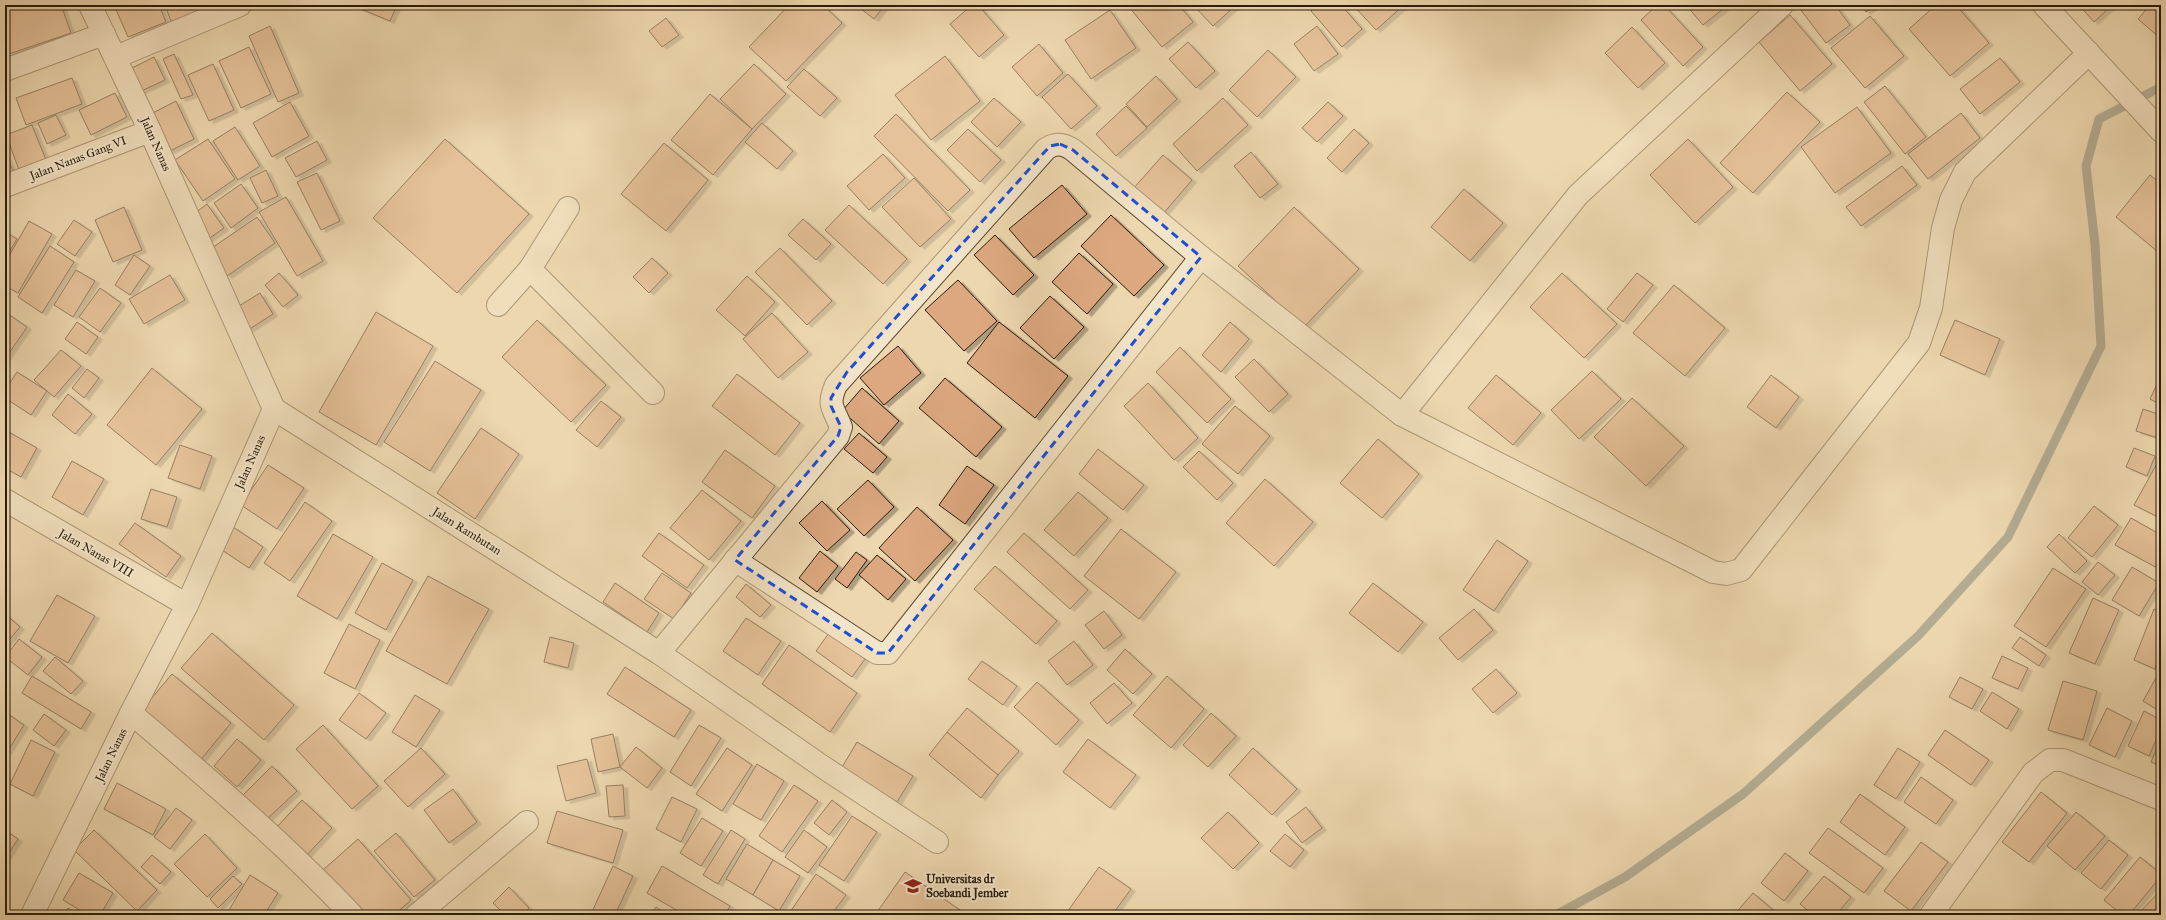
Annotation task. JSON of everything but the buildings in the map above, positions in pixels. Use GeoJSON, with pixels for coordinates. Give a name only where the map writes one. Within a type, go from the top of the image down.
{"type":"FeatureCollection","features":[{"type":"Feature","properties":{"kind":"street","name":"Jalan Nanas"},"geometry":{"type":"LineString","coordinates":[[32,915],[131,713],[187,606],[274,409],[150,130],[90,5]]}},
{"type":"Feature","properties":{"kind":"street"},"geometry":{"type":"LineString","coordinates":[[116,57],[240,5]]}},
{"type":"Feature","properties":{"kind":"street"},"geometry":{"type":"LineString","coordinates":[[1402,415],[1578,195],[1782,5]]}},
{"type":"Feature","properties":{"kind":"street"},"geometry":{"type":"LineString","coordinates":[[2044,5],[2161,131]]}},
{"type":"Feature","properties":{"kind":"street"},"geometry":{"type":"LineString","coordinates":[[5,70],[104,34]]}},
{"type":"Feature","properties":{"kind":"street"},"geometry":{"type":"LineString","coordinates":[[659,653],[838,436],[841,427],[831,406],[831,398],[836,385],[1050,146],[1060,144],[1073,150],[1201,256],[1402,415],[1712,572],[1735,573],[1741,570],[1919,343],[1931,308],[1943,228],[1949,207],[1965,172],[2089,53]]}},
{"type":"Feature","properties":{"kind":"street","name":"Jalan Nanas Gang VI"},"geometry":{"type":"LineString","coordinates":[[5,186],[150,130]]}},
{"type":"Feature","properties":{"kind":"street"},"geometry":{"type":"LineString","coordinates":[[498,305],[530,269],[568,208]]}},
{"type":"Feature","properties":{"kind":"street"},"geometry":{"type":"LineString","coordinates":[[735,560],[877,653],[888,653],[1201,256]]}},
{"type":"Feature","properties":{"kind":"street"},"geometry":{"type":"LineString","coordinates":[[530,269],[653,393]]}},
{"type":"Feature","properties":{"kind":"street","name":"Jalan Rambutan"},"geometry":{"type":"LineString","coordinates":[[274,409],[659,653],[817,762],[937,842]]}},
{"type":"Feature","properties":{"kind":"street","name":"Jalan Nanas VIII"},"geometry":{"type":"LineString","coordinates":[[5,500],[187,606]]}},
{"type":"Feature","properties":{"kind":"street"},"geometry":{"type":"LineString","coordinates":[[131,713],[234,800],[310,872],[352,915]]}},
{"type":"Feature","properties":{"kind":"street"},"geometry":{"type":"LineString","coordinates":[[1931,915],[2033,773],[2050,760],[2063,760],[2161,799]]}},
{"type":"Feature","properties":{"kind":"street"},"geometry":{"type":"LineString","coordinates":[[417,915],[527,822]]}},
{"type":"Feature","properties":{"kind":"highlighted area"},"geometry":{"type":"Polygon","coordinates":[[[1060,144],[1073,150],[1201,257],[888,653],[877,653],[735,560],[838,436],[841,427],[831,406],[831,398],[847,372],[1050,146],[1060,144]]]}},
{"type":"Feature","properties":{"kind":"waterway"},"geometry":{"type":"LineString","coordinates":[[1556,915],[1625,877],[1743,794],[1918,636],[2008,537],[2101,346],[2095,244],[2086,166],[2099,119],[2161,87]]}},
{"type":"Feature","properties":{"kind":"place","name":"Universitas dr Soebandi Jember"},"geometry":{"type":"Point","coordinates":[913,886]}}]}
